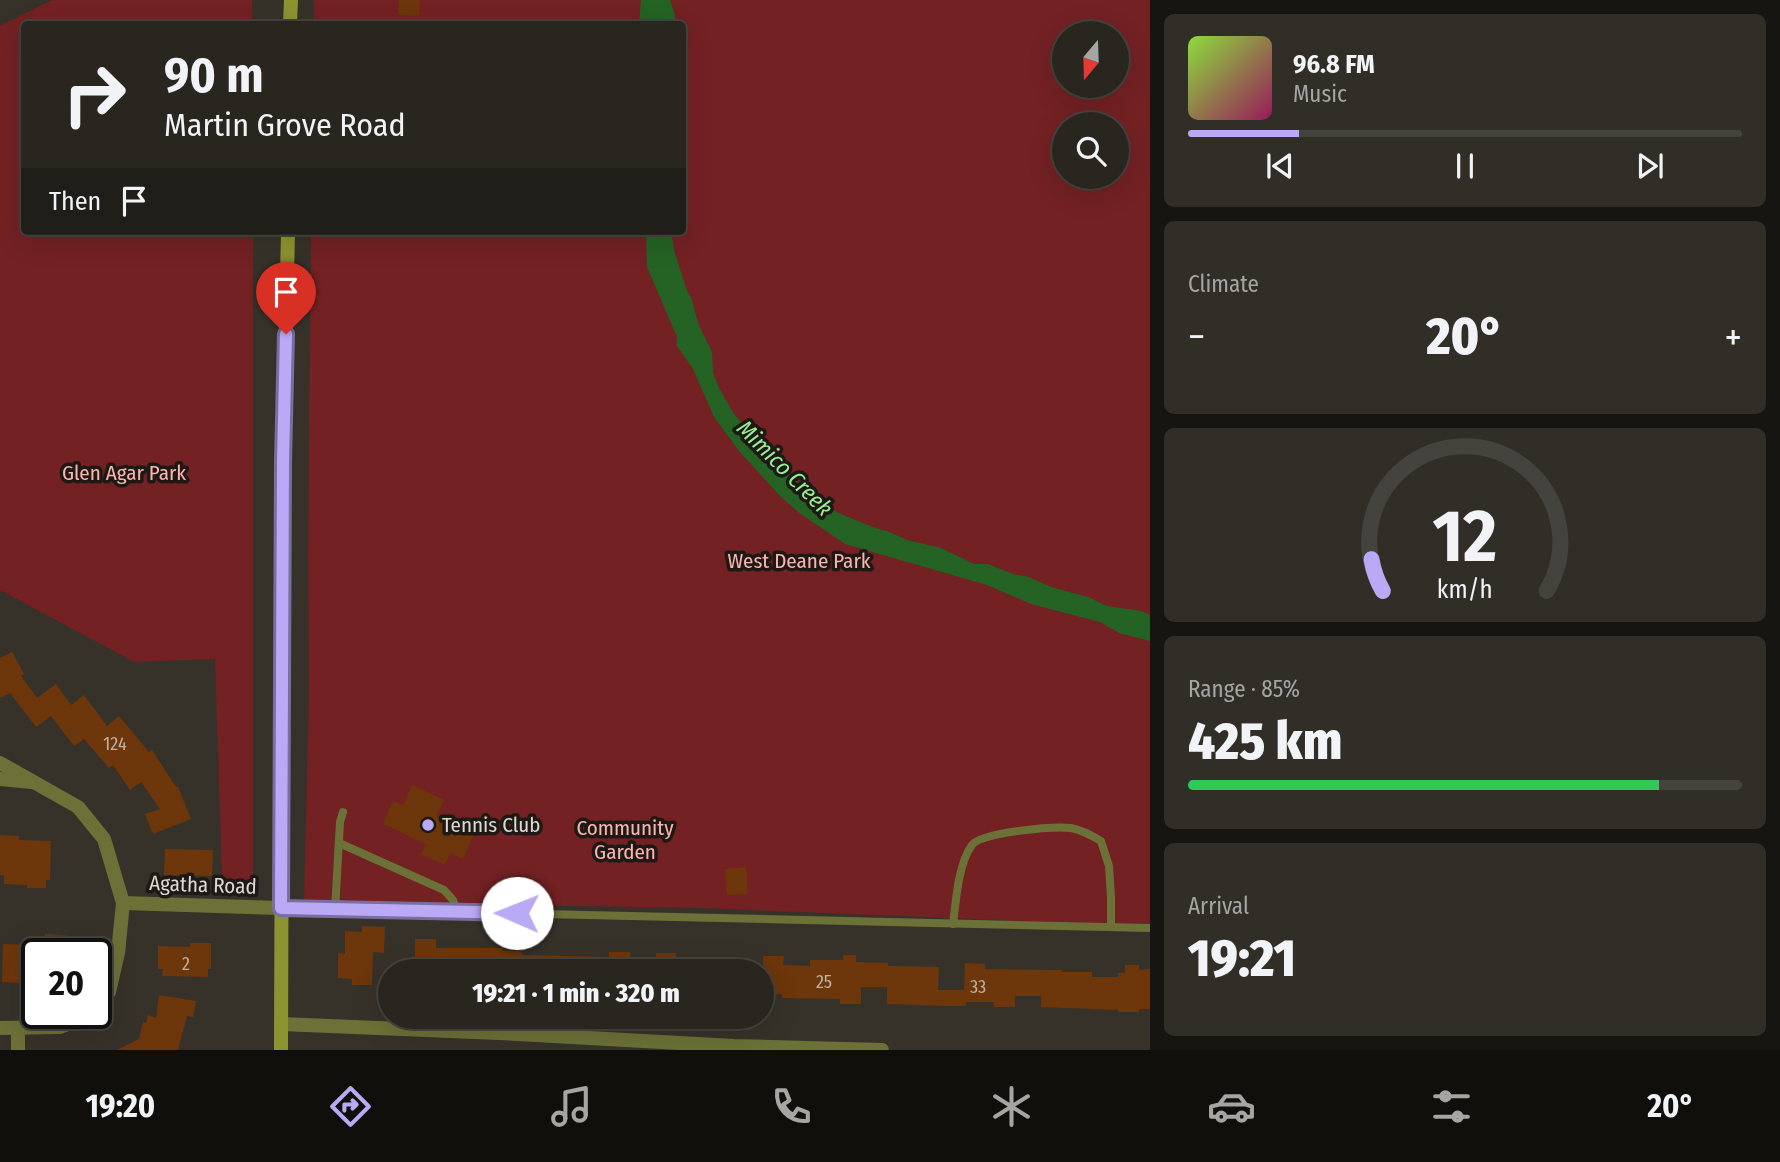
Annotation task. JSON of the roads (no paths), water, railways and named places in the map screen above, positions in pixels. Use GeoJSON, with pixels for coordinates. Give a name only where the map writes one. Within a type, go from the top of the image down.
{"type":"FeatureCollection","features":[{"type":"Feature","properties":{"kind":"main road"},"geometry":{"type":"LineString","coordinates":[[290,0],[290,21]]}},
{"type":"Feature","properties":{"kind":"main road"},"geometry":{"type":"LineString","coordinates":[[281,1050],[283,462],[288,235]]}},
{"type":"Feature","properties":{"kind":"street"},"geometry":{"type":"LineString","coordinates":[[0,762],[78,807],[104,839],[123,903],[118,953],[112,979]]}},
{"type":"Feature","properties":{"kind":"street"},"geometry":{"type":"LineString","coordinates":[[0,779],[36,783]]}},
{"type":"Feature","properties":{"kind":"street","name":"Agatha Road"},"geometry":{"type":"LineString","coordinates":[[123,903],[281,908]]}},
{"type":"Feature","properties":{"kind":"street"},"geometry":{"type":"LineString","coordinates":[[281,1024],[499,1033],[735,1048],[882,1050]]}},
{"type":"Feature","properties":{"kind":"street"},"geometry":{"type":"LineString","coordinates":[[0,1028],[21,1028]]}},
{"type":"Feature","properties":{"kind":"street"},"geometry":{"type":"LineString","coordinates":[[18,1028],[18,1050]]}},
{"type":"Feature","properties":{"kind":"lane"},"geometry":{"type":"LineString","coordinates":[[335,910],[342,812]]}},
{"type":"Feature","properties":{"kind":"lane"},"geometry":{"type":"LineString","coordinates":[[953,923],[961,876],[974,843],[983,837],[1001,833],[1070,828],[1085,831],[1101,841],[1109,866],[1111,928]]}},
{"type":"Feature","properties":{"kind":"lane"},"geometry":{"type":"LineString","coordinates":[[339,843],[444,890],[450,895],[457,912]]}},
{"type":"Feature","properties":{"kind":"lane"},"geometry":{"type":"LineString","coordinates":[[281,908],[1150,928]]}},
{"type":"Feature","properties":{"kind":"place","name":"Tennis Club"},"geometry":{"type":"Point","coordinates":[428,825]}},
{"type":"Feature","properties":{"kind":"water label","name":"Mimico Creek"},"geometry":{"type":"Point","coordinates":[785,468]}},
{"type":"Feature","properties":{"kind":"park label","name":"Glen Agar Park"},"geometry":{"type":"Point","coordinates":[124,473]}},
{"type":"Feature","properties":{"kind":"park label","name":"West Deane Park"},"geometry":{"type":"Point","coordinates":[799,561]}},
{"type":"Feature","properties":{"kind":"park label","name":"Community Garden"},"geometry":{"type":"Point","coordinates":[625,840]}}]}
